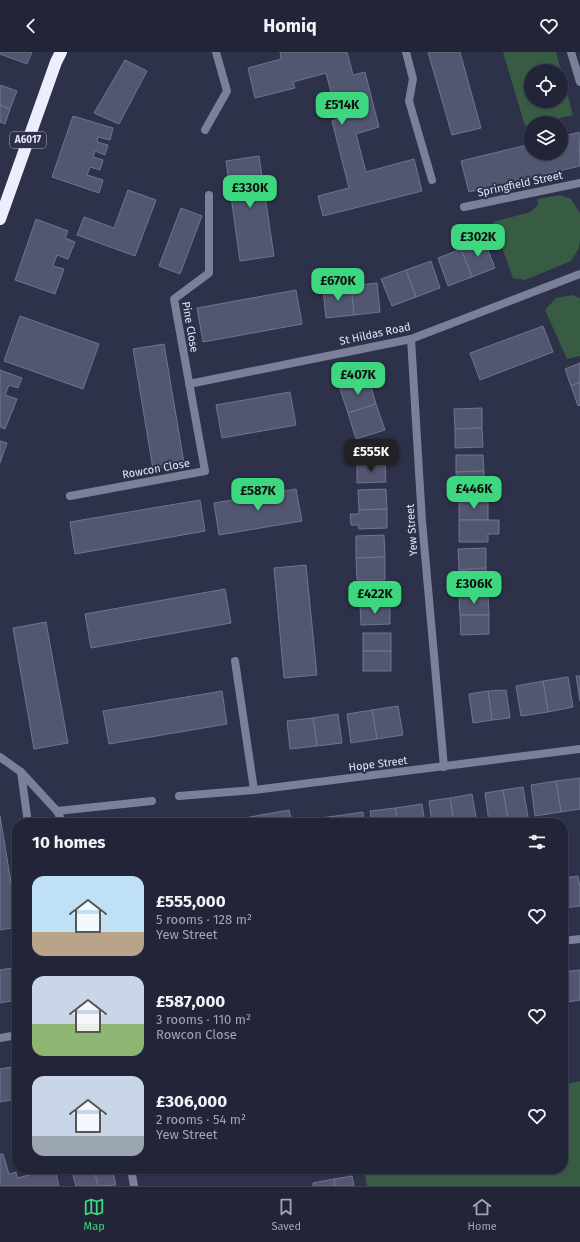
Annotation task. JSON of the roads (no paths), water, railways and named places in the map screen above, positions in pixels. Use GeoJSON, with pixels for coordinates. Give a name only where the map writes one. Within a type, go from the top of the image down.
{"type":"FeatureCollection","features":[{"type":"Feature","properties":{"kind":"highway","name":"A6017"},"geometry":{"type":"LineString","coordinates":[[0,219],[58,57],[65,52]]}},
{"type":"Feature","properties":{"kind":"street"},"geometry":{"type":"LineString","coordinates":[[205,130],[227,91],[216,52]]}},
{"type":"Feature","properties":{"kind":"street"},"geometry":{"type":"LineString","coordinates":[[406,52],[413,79],[409,101],[432,180]]}},
{"type":"Feature","properties":{"kind":"street"},"geometry":{"type":"LineString","coordinates":[[571,52],[580,82]]}},
{"type":"Feature","properties":{"kind":"street","name":"Springfield Street"},"geometry":{"type":"LineString","coordinates":[[464,207],[580,183]]}},
{"type":"Feature","properties":{"kind":"street","name":"Pine Close"},"geometry":{"type":"LineString","coordinates":[[189,384],[174,299],[209,273],[209,195]]}},
{"type":"Feature","properties":{"kind":"street","name":"St Hildas Road"},"geometry":{"type":"LineString","coordinates":[[189,384],[411,339],[580,274]]}},
{"type":"Feature","properties":{"kind":"street","name":"Yew Street"},"geometry":{"type":"LineString","coordinates":[[411,339],[422,521],[444,767]]}},
{"type":"Feature","properties":{"kind":"street","name":"Rowcon Close"},"geometry":{"type":"LineString","coordinates":[[70,496],[205,472],[189,384]]}},
{"type":"Feature","properties":{"kind":"street"},"geometry":{"type":"LineString","coordinates":[[235,661],[254,790]]}},
{"type":"Feature","properties":{"kind":"street","name":"Hope Street"},"geometry":{"type":"LineString","coordinates":[[179,796],[254,790],[580,749]]}},
{"type":"Feature","properties":{"kind":"street"},"geometry":{"type":"LineString","coordinates":[[0,757],[21,772],[57,811],[60,818]]}},
{"type":"Feature","properties":{"kind":"street"},"geometry":{"type":"LineString","coordinates":[[21,772],[27,818]]}},
{"type":"Feature","properties":{"kind":"street"},"geometry":{"type":"LineString","coordinates":[[57,811],[152,801]]}},
{"type":"Feature","properties":{"kind":"street"},"geometry":{"type":"LineString","coordinates":[[568,940],[580,939]]}},
{"type":"Feature","properties":{"kind":"street"},"geometry":{"type":"LineString","coordinates":[[0,1038],[12,1036]]}},
{"type":"Feature","properties":{"kind":"street"},"geometry":{"type":"LineString","coordinates":[[132,1174],[134,1186]]}}]}
